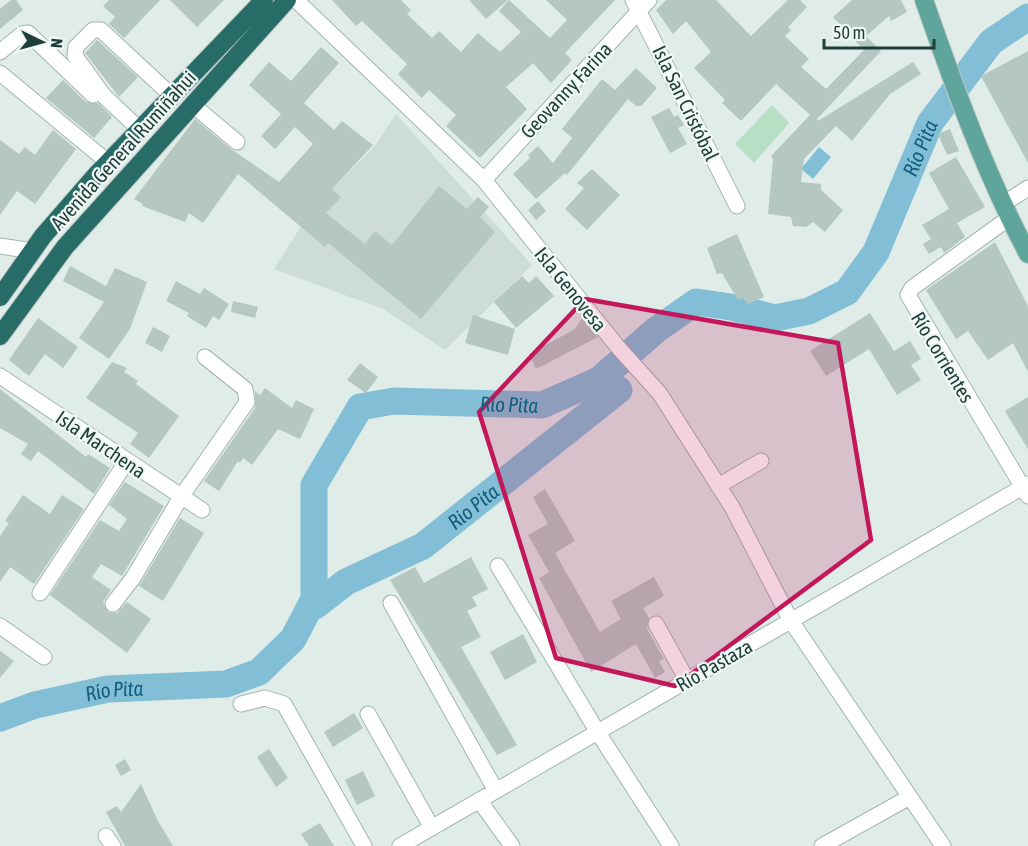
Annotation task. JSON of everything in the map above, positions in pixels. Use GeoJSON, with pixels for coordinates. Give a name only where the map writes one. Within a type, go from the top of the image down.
{"type":"FeatureCollection","features":[{"type":"Feature","properties":{"kind":"highway","name":"Avenida General Rumiñahui"},"geometry":{"type":"LineString","coordinates":[[0,297],[33,251],[137,131],[264,0]]}},
{"type":"Feature","properties":{"kind":"highway","name":"Avenida General Rumiñahui"},"geometry":{"type":"LineString","coordinates":[[0,336],[65,247],[287,0]]}},
{"type":"Feature","properties":{"kind":"main road"},"geometry":{"type":"LineString","coordinates":[[924,0],[959,99],[1006,211],[1028,254]]}},
{"type":"Feature","properties":{"kind":"street","name":"Isla Genovesa"},"geometry":{"type":"LineString","coordinates":[[296,0],[484,180],[617,346],[660,394],[718,486],[791,621],[908,798],[943,846]]}},
{"type":"Feature","properties":{"kind":"street","name":"Geovanny Farina"},"geometry":{"type":"LineString","coordinates":[[484,180],[641,3]]}},
{"type":"Feature","properties":{"kind":"street","name":"Isla San Cristóbal"},"geometry":{"type":"LineString","coordinates":[[641,3],[737,206]]}},
{"type":"Feature","properties":{"kind":"street"},"geometry":{"type":"LineString","coordinates":[[137,131],[93,83],[75,56],[76,47],[93,30],[101,30],[171,95]]}},
{"type":"Feature","properties":{"kind":"street"},"geometry":{"type":"LineString","coordinates":[[0,52],[22,34],[28,33],[137,131]]}},
{"type":"Feature","properties":{"kind":"street"},"geometry":{"type":"LineString","coordinates":[[0,73],[109,163]]}},
{"type":"Feature","properties":{"kind":"street"},"geometry":{"type":"LineString","coordinates":[[193,105],[237,142]]}},
{"type":"Feature","properties":{"kind":"street"},"geometry":{"type":"LineString","coordinates":[[1006,211],[1028,188]]}},
{"type":"Feature","properties":{"kind":"street","name":"Río Corrientes"},"geometry":{"type":"LineString","coordinates":[[1006,211],[912,288],[908,295],[1026,489]]}},
{"type":"Feature","properties":{"kind":"street"},"geometry":{"type":"LineString","coordinates":[[0,246],[33,251]]}},
{"type":"Feature","properties":{"kind":"street"},"geometry":{"type":"LineString","coordinates":[[113,604],[133,578],[181,497],[248,399],[245,389],[205,357]]}},
{"type":"Feature","properties":{"kind":"street","name":"Isla Marchena"},"geometry":{"type":"LineString","coordinates":[[0,376],[202,510]]}},
{"type":"Feature","properties":{"kind":"street"},"geometry":{"type":"LineString","coordinates":[[40,593],[127,461]]}},
{"type":"Feature","properties":{"kind":"street"},"geometry":{"type":"LineString","coordinates":[[718,486],[761,461]]}},
{"type":"Feature","properties":{"kind":"street","name":"Río Pastaza"},"geometry":{"type":"LineString","coordinates":[[406,845],[479,800],[687,680],[1026,489]]}},
{"type":"Feature","properties":{"kind":"street"},"geometry":{"type":"LineString","coordinates":[[498,566],[597,732],[671,846]]}},
{"type":"Feature","properties":{"kind":"street"},"geometry":{"type":"LineString","coordinates":[[391,603],[496,791]]}},
{"type":"Feature","properties":{"kind":"street"},"geometry":{"type":"LineString","coordinates":[[656,624],[687,680]]}},
{"type":"Feature","properties":{"kind":"street"},"geometry":{"type":"LineString","coordinates":[[0,626],[45,657]]}},
{"type":"Feature","properties":{"kind":"street"},"geometry":{"type":"LineString","coordinates":[[242,704],[265,698],[284,704],[364,846]]}},
{"type":"Feature","properties":{"kind":"street"},"geometry":{"type":"LineString","coordinates":[[368,714],[432,828]]}},
{"type":"Feature","properties":{"kind":"street"},"geometry":{"type":"LineString","coordinates":[[822,846],[908,798]]}},
{"type":"Feature","properties":{"kind":"street"},"geometry":{"type":"LineString","coordinates":[[479,800],[512,846]]}},
{"type":"Feature","properties":{"kind":"highlighted area"},"geometry":{"type":"Polygon","coordinates":[[[585,299],[838,343],[871,540],[675,686],[556,658],[479,412],[585,299]]]}},
{"type":"Feature","properties":{"kind":"shaded area"},"geometry":{"type":"Polygon","coordinates":[[[396,114],[532,265],[445,350],[383,309],[274,269],[301,226],[322,199],[375,146],[396,114]]]}},
{"type":"Feature","properties":{"kind":"green space"},"geometry":{"type":"Polygon","coordinates":[[[772,105],[789,123],[754,163],[735,144],[772,105]]]}},
{"type":"Feature","properties":{"kind":"water"},"geometry":{"type":"Polygon","coordinates":[[[819,147],[831,157],[813,179],[801,169],[819,147]]]}},
{"type":"Feature","properties":{"kind":"building"},"geometry":{"type":"Polygon","coordinates":[[[11,0],[16,0],[23,10],[0,29],[0,9],[11,0]]]}},
{"type":"Feature","properties":{"kind":"building"},"geometry":{"type":"Polygon","coordinates":[[[109,0],[160,0],[124,38],[109,24],[115,17],[103,6],[109,0]]]}},
{"type":"Feature","properties":{"kind":"building"},"geometry":{"type":"Polygon","coordinates":[[[170,0],[224,0],[197,27],[170,0]]]}},
{"type":"Feature","properties":{"kind":"building"},"geometry":{"type":"Polygon","coordinates":[[[332,0],[401,0],[411,10],[407,14],[432,38],[439,31],[461,52],[478,33],[500,52],[521,32],[499,11],[509,0],[550,38],[567,20],[546,0],[615,0],[565,53],[572,60],[551,83],[533,63],[506,87],[527,109],[480,158],[446,126],[456,115],[429,90],[422,98],[398,74],[407,64],[362,21],[356,26],[332,0]]]}},
{"type":"Feature","properties":{"kind":"building"},"geometry":{"type":"Polygon","coordinates":[[[469,0],[508,0],[486,19],[469,0]]]}},
{"type":"Feature","properties":{"kind":"building"},"geometry":{"type":"Polygon","coordinates":[[[666,0],[716,0],[751,36],[788,0],[800,0],[807,7],[788,27],[791,30],[785,36],[809,59],[801,67],[826,89],[864,50],[833,17],[852,0],[901,0],[907,12],[891,21],[889,16],[866,36],[881,51],[817,119],[818,121],[913,62],[921,74],[890,94],[852,141],[836,126],[804,159],[801,182],[821,184],[821,190],[843,210],[825,232],[813,222],[806,227],[793,226],[791,217],[768,214],[773,159],[771,156],[810,115],[776,84],[741,121],[722,103],[725,100],[694,68],[711,52],[686,21],[673,34],[656,10],[666,0]]]}},
{"type":"Feature","properties":{"kind":"building"},"geometry":{"type":"Polygon","coordinates":[[[97,40],[138,77],[119,97],[85,53],[97,40]]]}},
{"type":"Feature","properties":{"kind":"building"},"geometry":{"type":"Polygon","coordinates":[[[321,47],[339,63],[304,103],[334,130],[342,121],[373,145],[332,189],[341,197],[326,213],[365,244],[375,231],[392,245],[439,186],[467,209],[478,197],[489,207],[480,217],[495,232],[421,319],[328,243],[325,247],[238,174],[203,223],[189,213],[185,222],[142,206],[143,204],[134,199],[195,119],[231,149],[279,182],[313,144],[295,127],[275,149],[261,136],[281,114],[249,85],[269,62],[291,81],[321,47]]]}},
{"type":"Feature","properties":{"kind":"building"},"geometry":{"type":"Polygon","coordinates":[[[1028,51],[1028,163],[981,76],[1028,51]]]}},
{"type":"Feature","properties":{"kind":"building"},"geometry":{"type":"Polygon","coordinates":[[[636,68],[657,88],[641,106],[636,106],[628,99],[567,175],[565,173],[536,199],[513,174],[530,158],[528,155],[538,146],[553,163],[572,138],[562,129],[602,79],[615,90],[636,68]]]}},
{"type":"Feature","properties":{"kind":"building"},"geometry":{"type":"Polygon","coordinates":[[[63,80],[86,102],[98,103],[112,117],[94,138],[46,98],[63,80]]]}},
{"type":"Feature","properties":{"kind":"building"},"geometry":{"type":"Polygon","coordinates":[[[669,108],[674,117],[678,115],[684,125],[678,128],[687,144],[670,153],[651,117],[669,108]]]}},
{"type":"Feature","properties":{"kind":"building"},"geometry":{"type":"Polygon","coordinates":[[[950,129],[959,151],[947,155],[938,134],[950,129]]]}},
{"type":"Feature","properties":{"kind":"building"},"geometry":{"type":"Polygon","coordinates":[[[53,130],[76,149],[35,204],[17,191],[0,215],[0,140],[19,154],[25,147],[35,155],[53,130]]]}},
{"type":"Feature","properties":{"kind":"building"},"geometry":{"type":"Polygon","coordinates":[[[956,157],[985,207],[957,223],[965,237],[944,253],[941,247],[929,254],[923,244],[931,239],[922,225],[949,209],[929,173],[956,157]]]}},
{"type":"Feature","properties":{"kind":"building"},"geometry":{"type":"Polygon","coordinates":[[[592,169],[620,195],[587,230],[565,209],[584,188],[577,183],[592,169]]]}},
{"type":"Feature","properties":{"kind":"building"},"geometry":{"type":"Polygon","coordinates":[[[538,201],[546,211],[536,220],[528,210],[538,201]]]}},
{"type":"Feature","properties":{"kind":"building"},"geometry":{"type":"Polygon","coordinates":[[[737,234],[764,297],[748,304],[743,298],[738,300],[722,273],[717,274],[707,248],[737,234]]]}},
{"type":"Feature","properties":{"kind":"building"},"geometry":{"type":"Polygon","coordinates":[[[995,242],[1028,306],[1028,372],[1013,343],[988,360],[968,331],[956,339],[926,290],[995,242]]]}},
{"type":"Feature","properties":{"kind":"building"},"geometry":{"type":"Polygon","coordinates":[[[70,266],[106,286],[115,268],[147,282],[130,329],[109,359],[79,338],[104,302],[63,281],[70,266]]]}},
{"type":"Feature","properties":{"kind":"building"},"geometry":{"type":"Polygon","coordinates":[[[522,276],[529,283],[536,276],[554,296],[516,328],[494,302],[522,276]]]}},
{"type":"Feature","properties":{"kind":"building"},"geometry":{"type":"Polygon","coordinates":[[[176,281],[200,294],[204,288],[229,304],[219,320],[213,316],[206,328],[187,316],[189,313],[166,301],[176,281]]]}},
{"type":"Feature","properties":{"kind":"building"},"geometry":{"type":"Polygon","coordinates":[[[233,301],[258,307],[255,318],[231,312],[233,301]]]}},
{"type":"Feature","properties":{"kind":"building"},"geometry":{"type":"Polygon","coordinates":[[[870,313],[894,351],[910,341],[921,359],[911,365],[921,380],[897,395],[869,349],[826,376],[810,351],[870,313]]]}},
{"type":"Feature","properties":{"kind":"building"},"geometry":{"type":"Polygon","coordinates":[[[473,315],[515,329],[508,355],[465,343],[473,315]]]}},
{"type":"Feature","properties":{"kind":"building"},"geometry":{"type":"Polygon","coordinates":[[[38,318],[78,347],[63,368],[45,354],[29,376],[9,360],[38,318]]]}},
{"type":"Feature","properties":{"kind":"building"},"geometry":{"type":"Polygon","coordinates":[[[582,318],[598,337],[536,369],[529,354],[575,329],[582,318]]]}},
{"type":"Feature","properties":{"kind":"building"},"geometry":{"type":"Polygon","coordinates":[[[153,327],[170,336],[162,352],[145,343],[153,327]]]}},
{"type":"Feature","properties":{"kind":"building"},"geometry":{"type":"Polygon","coordinates":[[[112,362],[127,368],[124,372],[138,381],[136,384],[179,416],[149,458],[130,444],[138,433],[86,398],[112,362]]]}},
{"type":"Feature","properties":{"kind":"building"},"geometry":{"type":"Polygon","coordinates":[[[360,363],[378,377],[366,393],[347,380],[360,363]]]}},
{"type":"Feature","properties":{"kind":"building"},"geometry":{"type":"Polygon","coordinates":[[[265,388],[292,408],[296,400],[314,409],[300,439],[278,429],[252,465],[243,458],[240,463],[238,461],[219,491],[204,481],[255,408],[255,391],[260,395],[265,388]]]}},
{"type":"Feature","properties":{"kind":"building"},"geometry":{"type":"Polygon","coordinates":[[[0,389],[86,457],[88,454],[110,468],[94,494],[38,451],[31,461],[21,454],[28,444],[0,428],[0,389]]]}},
{"type":"Feature","properties":{"kind":"building"},"geometry":{"type":"Polygon","coordinates":[[[1028,397],[1028,449],[1005,411],[1028,397]]]}},
{"type":"Feature","properties":{"kind":"building"},"geometry":{"type":"Polygon","coordinates":[[[125,482],[164,506],[122,576],[101,564],[92,577],[111,590],[103,602],[108,612],[117,613],[127,602],[151,619],[127,653],[50,595],[100,520],[119,531],[127,519],[109,505],[125,482]]]}},
{"type":"Feature","properties":{"kind":"building"},"geometry":{"type":"Polygon","coordinates":[[[545,489],[575,541],[555,553],[600,632],[621,619],[611,601],[654,577],[664,596],[643,608],[649,618],[647,629],[664,659],[659,661],[665,672],[655,678],[636,644],[591,672],[539,578],[549,572],[528,535],[548,524],[533,497],[545,489]]]}},
{"type":"Feature","properties":{"kind":"building"},"geometry":{"type":"Polygon","coordinates":[[[23,495],[50,514],[62,495],[84,509],[34,584],[10,567],[0,582],[0,536],[9,523],[5,521],[23,495]]]}},
{"type":"Feature","properties":{"kind":"building"},"geometry":{"type":"Polygon","coordinates":[[[180,518],[204,533],[163,601],[139,586],[180,518]]]}},
{"type":"Feature","properties":{"kind":"building"},"geometry":{"type":"Polygon","coordinates":[[[471,557],[488,589],[472,597],[477,606],[467,611],[481,637],[461,647],[517,745],[497,755],[390,580],[415,567],[424,583],[471,557]]]}},
{"type":"Feature","properties":{"kind":"building"},"geometry":{"type":"Polygon","coordinates":[[[523,634],[537,662],[505,680],[490,652],[523,634]]]}},
{"type":"Feature","properties":{"kind":"building"},"geometry":{"type":"Polygon","coordinates":[[[0,651],[14,661],[0,678],[0,651]]]}},
{"type":"Feature","properties":{"kind":"building"},"geometry":{"type":"Polygon","coordinates":[[[354,713],[363,728],[333,747],[324,732],[354,713]]]}},
{"type":"Feature","properties":{"kind":"building"},"geometry":{"type":"Polygon","coordinates":[[[269,749],[288,778],[276,787],[257,757],[269,749]]]}},
{"type":"Feature","properties":{"kind":"building"},"geometry":{"type":"Polygon","coordinates":[[[125,759],[131,770],[121,776],[115,765],[125,759]]]}},
{"type":"Feature","properties":{"kind":"building"},"geometry":{"type":"Polygon","coordinates":[[[363,771],[375,796],[357,805],[345,780],[363,771]]]}},
{"type":"Feature","properties":{"kind":"building"},"geometry":{"type":"Polygon","coordinates":[[[141,784],[158,821],[173,846],[125,846],[106,812],[117,806],[121,812],[141,784]]]}},
{"type":"Feature","properties":{"kind":"building"},"geometry":{"type":"Polygon","coordinates":[[[320,823],[334,846],[309,846],[301,834],[320,823]]]}},
{"type":"Feature","properties":{"kind":"waterway","name":"Río Pita"},"geometry":{"type":"LineString","coordinates":[[0,718],[35,705],[108,689],[226,684],[259,672],[293,639],[314,599],[314,485],[360,407],[394,401],[542,405],[599,380],[656,330],[696,302],[731,307],[775,318],[809,311],[847,292],[876,252],[930,123],[991,42],[1028,17]]}},
{"type":"Feature","properties":{"kind":"waterway","name":"Rio Pita"},"geometry":{"type":"LineString","coordinates":[[315,606],[346,582],[423,546],[619,390]]}}]}
